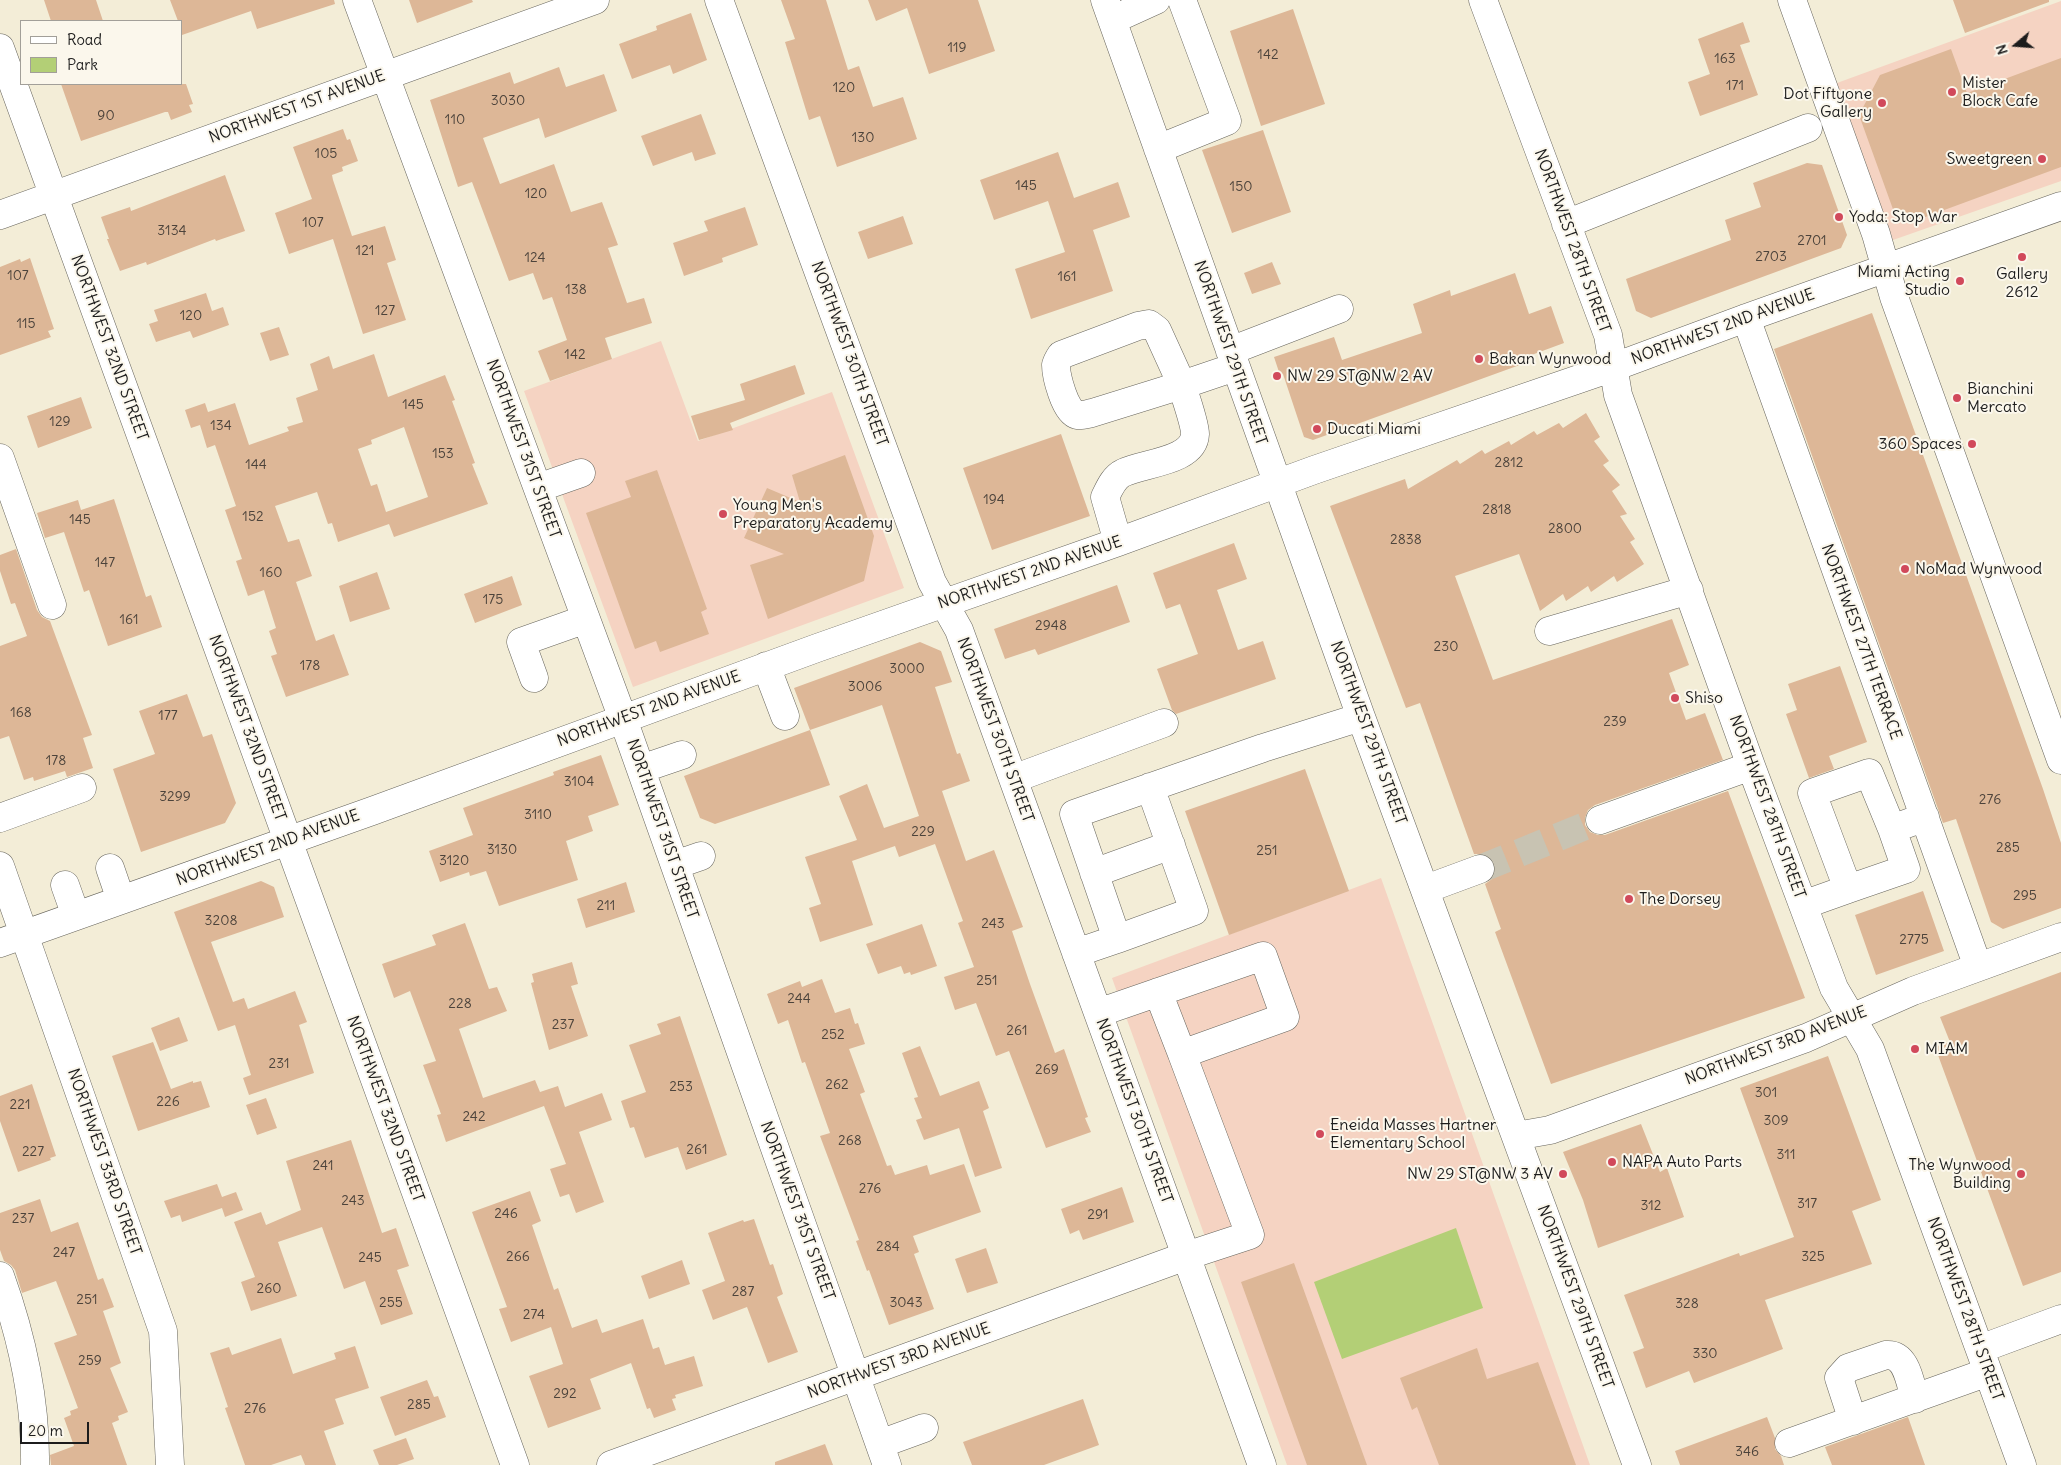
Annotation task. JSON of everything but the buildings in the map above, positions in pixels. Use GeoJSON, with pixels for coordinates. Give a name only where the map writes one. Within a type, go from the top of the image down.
{"type":"FeatureCollection","features":[{"type":"Feature","properties":{"kind":"street","name":"NORTHWEST 31ST STREET"},"geometry":{"type":"LineString","coordinates":[[357,0],[623,719],[883,1454]]}},
{"type":"Feature","properties":{"kind":"street","name":"NORTHWEST 1ST AVENUE"},"geometry":{"type":"LineString","coordinates":[[0,215],[594,0]]}},
{"type":"Feature","properties":{"kind":"street","name":"NORTHWEST 30TH STREET"},"geometry":{"type":"LineString","coordinates":[[719,0],[932,582],[958,630],[1262,1465]]}},
{"type":"Feature","properties":{"kind":"street"},"geometry":{"type":"LineString","coordinates":[[1109,10],[1156,0]]}},
{"type":"Feature","properties":{"kind":"street"},"geometry":{"type":"LineString","coordinates":[[1158,149],[1227,122],[1182,0]]}},
{"type":"Feature","properties":{"kind":"street","name":"NORTHWEST 28TH STREET"},"geometry":{"type":"LineString","coordinates":[[1483,0],[1608,335],[1618,395],[1751,766],[1834,988],[1870,1049],[2022,1465]]}},
{"type":"Feature","properties":{"kind":"street"},"geometry":{"type":"LineString","coordinates":[[1792,0],[1876,234],[1894,297],[2061,760]]}},
{"type":"Feature","properties":{"kind":"street","name":"NORTHWEST 29TH STREET"},"geometry":{"type":"LineString","coordinates":[[1109,10],[1361,717],[1637,1465]]}},
{"type":"Feature","properties":{"kind":"street","name":"NORTHWEST 32ND STREET"},"geometry":{"type":"LineString","coordinates":[[0,48],[514,1465]]}},
{"type":"Feature","properties":{"kind":"street"},"geometry":{"type":"LineString","coordinates":[[1566,224],[1808,128]]}},
{"type":"Feature","properties":{"kind":"street","name":"NORTHWEST 2ND AVENUE"},"geometry":{"type":"LineString","coordinates":[[0,943],[766,666],[1118,542],[1277,483],[1614,368],[1746,318],[2061,206]]}},
{"type":"Feature","properties":{"kind":"street"},"geometry":{"type":"LineString","coordinates":[[1118,542],[1105,497],[1112,483],[1122,473],[1181,455],[1191,445],[1195,435],[1182,385],[1338,309]]}},
{"type":"Feature","properties":{"kind":"street","name":"NORTHWEST 27TH TERRACE"},"geometry":{"type":"LineString","coordinates":[[1746,318],[1978,967]]}},
{"type":"Feature","properties":{"kind":"street"},"geometry":{"type":"LineString","coordinates":[[0,458],[52,605]]}},
{"type":"Feature","properties":{"kind":"street"},"geometry":{"type":"LineString","coordinates":[[538,488],[581,473]]}},
{"type":"Feature","properties":{"kind":"street"},"geometry":{"type":"LineString","coordinates":[[1549,631],[1689,590]]}},
{"type":"Feature","properties":{"kind":"street"},"geometry":{"type":"LineString","coordinates":[[534,678],[521,642],[586,619]]}},
{"type":"Feature","properties":{"kind":"street"},"geometry":{"type":"LineString","coordinates":[[766,666],[785,716]]}},
{"type":"Feature","properties":{"kind":"street"},"geometry":{"type":"LineString","coordinates":[[1117,939],[1074,814],[1263,748],[1361,717]]}},
{"type":"Feature","properties":{"kind":"street"},"geometry":{"type":"LineString","coordinates":[[1013,779],[1164,723]]}},
{"type":"Feature","properties":{"kind":"street"},"geometry":{"type":"LineString","coordinates":[[641,769],[682,755]]}},
{"type":"Feature","properties":{"kind":"street"},"geometry":{"type":"LineString","coordinates":[[1600,820],[1751,766]]}},
{"type":"Feature","properties":{"kind":"street"},"geometry":{"type":"LineString","coordinates":[[1803,905],[1906,869],[1869,773],[1812,793],[1848,889]]}},
{"type":"Feature","properties":{"kind":"street"},"geometry":{"type":"LineString","coordinates":[[1076,953],[1194,911],[1150,787]]}},
{"type":"Feature","properties":{"kind":"street"},"geometry":{"type":"LineString","coordinates":[[0,818],[82,788]]}},
{"type":"Feature","properties":{"kind":"street"},"geometry":{"type":"LineString","coordinates":[[1892,829],[1924,817]]}},
{"type":"Feature","properties":{"kind":"street"},"geometry":{"type":"LineString","coordinates":[[1094,872],[1170,845]]}},
{"type":"Feature","properties":{"kind":"street"},"geometry":{"type":"LineString","coordinates":[[675,865],[701,856]]}},
{"type":"Feature","properties":{"kind":"street","name":"NORTHWEST 33RD STREET"},"geometry":{"type":"LineString","coordinates":[[0,866],[163,1331],[170,1465]]}},
{"type":"Feature","properties":{"kind":"street"},"geometry":{"type":"LineString","coordinates":[[110,868],[121,900]]}},
{"type":"Feature","properties":{"kind":"street"},"geometry":{"type":"LineString","coordinates":[[1426,889],[1480,869]]}},
{"type":"Feature","properties":{"kind":"street"},"geometry":{"type":"LineString","coordinates":[[65,885],[76,916]]}},
{"type":"Feature","properties":{"kind":"street","name":"NORTHWEST 3RD AVENUE"},"geometry":{"type":"LineString","coordinates":[[1516,1136],[1550,1130],[1806,1038],[1913,991],[2061,936]]}},
{"type":"Feature","properties":{"kind":"street"},"geometry":{"type":"LineString","coordinates":[[1098,1013],[1158,992],[1263,956],[1285,1017],[1182,1054],[1158,992]]}},
{"type":"Feature","properties":{"kind":"street","name":"NORTHWEST 3RD AVENUE"},"geometry":{"type":"LineString","coordinates":[[611,1465],[1186,1256],[1250,1235],[1182,1054]]}},
{"type":"Feature","properties":{"kind":"street"},"geometry":{"type":"LineString","coordinates":[[0,1276],[17,1330],[30,1386],[36,1442],[35,1465]]}},
{"type":"Feature","properties":{"kind":"street"},"geometry":{"type":"LineString","coordinates":[[1790,1443],[1915,1399],[2061,1319]]}},
{"type":"Feature","properties":{"kind":"street"},"geometry":{"type":"LineString","coordinates":[[1853,1421],[1839,1378],[1848,1368],[1893,1354],[1902,1362],[1915,1399]]}},
{"type":"Feature","properties":{"kind":"street"},"geometry":{"type":"LineString","coordinates":[[883,1454],[924,1428]]}},
{"type":"Feature","properties":{"kind":"shaded area"},"geometry":{"type":"Polygon","coordinates":[[[2061,1],[2061,181],[1893,240],[1837,83],[2061,1]]]}},
{"type":"Feature","properties":{"kind":"shaded area","name":"Young Men's Preparatory Academy"},"geometry":{"type":"Polygon","coordinates":[[[661,341],[698,441],[832,392],[904,588],[633,687],[524,391],[661,341]]]}},
{"type":"Feature","properties":{"kind":"shaded area","name":"Eneida Masses Hartner Elementary School"},"geometry":{"type":"Polygon","coordinates":[[[1381,878],[1590,1465],[1287,1465],[1112,978],[1381,878]]]}},
{"type":"Feature","properties":{"kind":"green space"},"geometry":{"type":"Polygon","coordinates":[[[1456,1228],[1483,1308],[1342,1359],[1314,1282],[1456,1228]]]}},
{"type":"Feature","properties":{"kind":"tunnel"},"geometry":{"type":"LineString","coordinates":[[1480,869],[1600,820]]}},
{"type":"Feature","properties":{"kind":"place","name":"Mister Block Cafe"},"geometry":{"type":"Point","coordinates":[1952,92]}},
{"type":"Feature","properties":{"kind":"place","name":"Dot Fiftyone Gallery"},"geometry":{"type":"Point","coordinates":[1882,103]}},
{"type":"Feature","properties":{"kind":"place","name":"Sweetgreen"},"geometry":{"type":"Point","coordinates":[2042,159]}},
{"type":"Feature","properties":{"kind":"place","name":"Yoda: Stop War"},"geometry":{"type":"Point","coordinates":[1839,217]}},
{"type":"Feature","properties":{"kind":"place","name":"Gallery 2612"},"geometry":{"type":"Point","coordinates":[2022,257]}},
{"type":"Feature","properties":{"kind":"place","name":"Miami Acting Studio"},"geometry":{"type":"Point","coordinates":[1960,281]}},
{"type":"Feature","properties":{"kind":"place","name":"Bakan Wynwood"},"geometry":{"type":"Point","coordinates":[1479,359]}},
{"type":"Feature","properties":{"kind":"place","name":"NW 29 ST@NW 2 AV"},"geometry":{"type":"Point","coordinates":[1277,376]}},
{"type":"Feature","properties":{"kind":"place","name":"Bianchini Mercato"},"geometry":{"type":"Point","coordinates":[1957,398]}},
{"type":"Feature","properties":{"kind":"place","name":"Ducati Miami"},"geometry":{"type":"Point","coordinates":[1317,429]}},
{"type":"Feature","properties":{"kind":"place","name":"360 Spaces"},"geometry":{"type":"Point","coordinates":[1972,444]}},
{"type":"Feature","properties":{"kind":"place","name":"Young Men's Preparatory Academy"},"geometry":{"type":"Point","coordinates":[723,514]}},
{"type":"Feature","properties":{"kind":"place","name":"NoMad Wynwood"},"geometry":{"type":"Point","coordinates":[1905,569]}},
{"type":"Feature","properties":{"kind":"place","name":"Shiso"},"geometry":{"type":"Point","coordinates":[1675,698]}},
{"type":"Feature","properties":{"kind":"place","name":"The Dorsey"},"geometry":{"type":"Point","coordinates":[1629,899]}},
{"type":"Feature","properties":{"kind":"place","name":"MIAM"},"geometry":{"type":"Point","coordinates":[1915,1049]}},
{"type":"Feature","properties":{"kind":"place","name":"Eneida Masses Hartner Elementary School"},"geometry":{"type":"Point","coordinates":[1320,1134]}},
{"type":"Feature","properties":{"kind":"place","name":"NAPA Auto Parts"},"geometry":{"type":"Point","coordinates":[1612,1162]}},
{"type":"Feature","properties":{"kind":"place","name":"NW 29 ST@NW 3 AV"},"geometry":{"type":"Point","coordinates":[1563,1174]}},
{"type":"Feature","properties":{"kind":"place","name":"The Wynwood Building"},"geometry":{"type":"Point","coordinates":[2021,1174]}}]}
